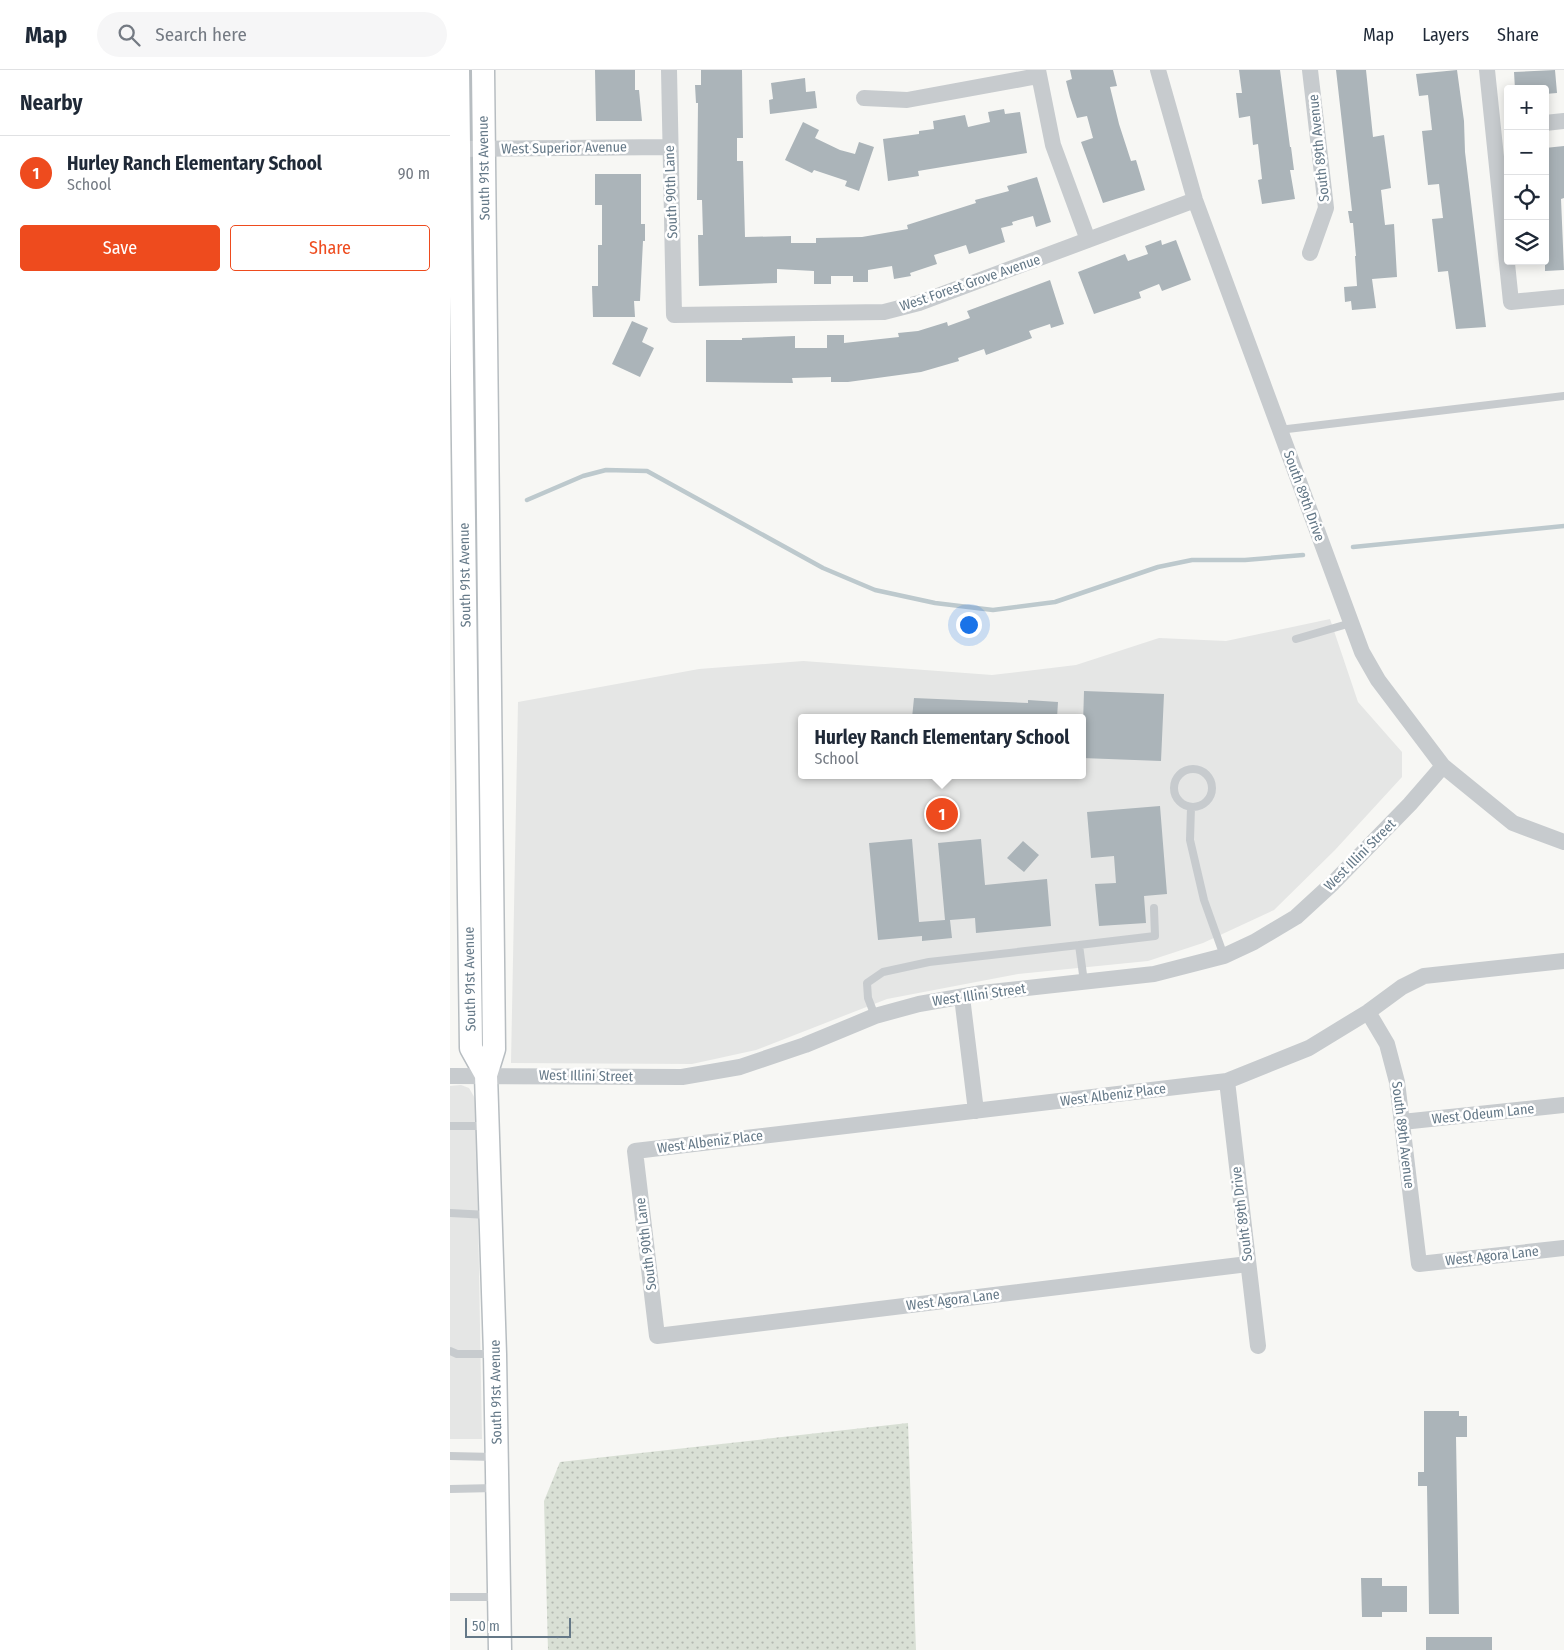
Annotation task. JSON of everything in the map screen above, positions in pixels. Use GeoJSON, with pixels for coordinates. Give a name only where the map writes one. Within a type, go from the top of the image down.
{"type":"FeatureCollection","features":[{"type":"Feature","properties":{"kind":"main road","name":"South 91st Avenue"},"geometry":{"type":"LineString","coordinates":[[458,70],[453,150],[471,1048],[486,1075]]}},
{"type":"Feature","properties":{"kind":"main road","name":"South 91st Avenue"},"geometry":{"type":"LineString","coordinates":[[483,70],[494,1049],[486,1075],[495,1354],[500,1650]]}},
{"type":"Feature","properties":{"kind":"street","name":"South 90th Lane"},"geometry":{"type":"LineString","coordinates":[[670,70],[669,147],[674,315]]}},
{"type":"Feature","properties":{"kind":"street","name":"South 89th Drive"},"geometry":{"type":"LineString","coordinates":[[1158,70],[1195,200],[1223,270],[1279,430],[1362,652],[1378,680],[1443,766],[1513,824],[1564,842]]}},
{"type":"Feature","properties":{"kind":"street","name":"South 89th Avenue"},"geometry":{"type":"LineString","coordinates":[[1310,70],[1326,208],[1310,253]]}},
{"type":"Feature","properties":{"kind":"street"},"geometry":{"type":"LineString","coordinates":[[1486,70],[1501,128],[1511,302],[1564,297]]}},
{"type":"Feature","properties":{"kind":"street"},"geometry":{"type":"LineString","coordinates":[[864,98],[907,100],[1038,73],[1053,145],[1088,240]]}},
{"type":"Feature","properties":{"kind":"street"},"geometry":{"type":"LineString","coordinates":[[1549,123],[1564,121]]}},
{"type":"Feature","properties":{"kind":"street","name":"West Superior Avenue"},"geometry":{"type":"LineString","coordinates":[[453,150],[669,147]]}},
{"type":"Feature","properties":{"kind":"street","name":"West Forest Grove Avenue"},"geometry":{"type":"LineString","coordinates":[[674,315],[884,312],[919,303],[1195,200]]}},
{"type":"Feature","properties":{"kind":"street","name":"West Illini Street"},"geometry":{"type":"LineString","coordinates":[[450,1076],[682,1077],[740,1067],[805,1045],[875,1016],[919,1004],[962,996],[1154,974],[1224,956],[1254,942],[1296,917],[1346,870],[1443,766]]}},
{"type":"Feature","properties":{"kind":"street","name":"West Albeniz Place"},"geometry":{"type":"LineString","coordinates":[[635,1151],[1227,1081],[1309,1048],[1368,1012],[1402,987],[1424,976],[1564,961]]}},
{"type":"Feature","properties":{"kind":"street"},"geometry":{"type":"LineString","coordinates":[[962,996],[976,1111]]}},
{"type":"Feature","properties":{"kind":"street","name":"South 89th Avenue"},"geometry":{"type":"LineString","coordinates":[[1368,1012],[1387,1044],[1397,1082],[1419,1264]]}},
{"type":"Feature","properties":{"kind":"street","name":"Souht 89th Drive"},"geometry":{"type":"LineString","coordinates":[[1227,1081],[1258,1346]]}},
{"type":"Feature","properties":{"kind":"street","name":"West Odeum Lane"},"geometry":{"type":"LineString","coordinates":[[1402,1122],[1564,1105]]}},
{"type":"Feature","properties":{"kind":"street","name":"South 90th Lane"},"geometry":{"type":"LineString","coordinates":[[635,1151],[657,1336]]}},
{"type":"Feature","properties":{"kind":"street","name":"West Agora Lane"},"geometry":{"type":"LineString","coordinates":[[1419,1264],[1564,1248]]}},
{"type":"Feature","properties":{"kind":"street","name":"West Agora Lane"},"geometry":{"type":"LineString","coordinates":[[657,1336],[1248,1264]]}},
{"type":"Feature","properties":{"kind":"lane"},"geometry":{"type":"LineString","coordinates":[[1279,430],[1564,396]]}},
{"type":"Feature","properties":{"kind":"lane"},"geometry":{"type":"LineString","coordinates":[[1296,639],[1351,623]]}},
{"type":"Feature","properties":{"kind":"lane"},"geometry":{"type":"LineString","coordinates":[[1193,769],[1205,773],[1212,789],[1203,804],[1191,807],[1179,801],[1174,790],[1174,783],[1181,772],[1193,769]]}},
{"type":"Feature","properties":{"kind":"lane"},"geometry":{"type":"LineString","coordinates":[[1191,807],[1190,840],[1204,900],[1224,956]]}},
{"type":"Feature","properties":{"kind":"lane"},"geometry":{"type":"LineString","coordinates":[[875,1016],[868,998],[867,983],[883,972],[929,962],[1155,936],[1154,908]]}},
{"type":"Feature","properties":{"kind":"lane"},"geometry":{"type":"LineString","coordinates":[[1079,945],[1084,982]]}},
{"type":"Feature","properties":{"kind":"lane"},"geometry":{"type":"LineString","coordinates":[[450,1126],[488,1126]]}},
{"type":"Feature","properties":{"kind":"lane"},"geometry":{"type":"LineString","coordinates":[[450,1214],[490,1215]]}},
{"type":"Feature","properties":{"kind":"lane"},"geometry":{"type":"LineString","coordinates":[[451,1352],[495,1354]]}},
{"type":"Feature","properties":{"kind":"lane"},"geometry":{"type":"LineString","coordinates":[[450,1456],[497,1457]]}},
{"type":"Feature","properties":{"kind":"lane"},"geometry":{"type":"LineString","coordinates":[[450,1489],[498,1488]]}},
{"type":"Feature","properties":{"kind":"lane"},"geometry":{"type":"LineString","coordinates":[[450,1597],[499,1597]]}},
{"type":"Feature","properties":{"kind":"shaded area"},"geometry":{"type":"Polygon","coordinates":[[[1330,619],[1358,702],[1402,752],[1402,777],[1335,850],[1274,910],[1203,943],[1148,961],[1018,974],[887,999],[756,1050],[692,1064],[511,1063],[518,702],[699,669],[803,661],[992,675],[1076,665],[1159,638],[1226,641],[1330,619]]]}},
{"type":"Feature","properties":{"kind":"shaded area"},"geometry":{"type":"Polygon","coordinates":[[[461,1085],[469,1088],[476,1100],[482,1439],[450,1439],[450,1086],[461,1085]]]}},
{"type":"Feature","properties":{"kind":"shaded area"},"geometry":{"type":"Polygon","coordinates":[[[908,1423],[916,1650],[548,1650],[544,1501],[560,1462],[908,1423]]]}},
{"type":"Feature","properties":{"kind":"building"},"geometry":{"type":"Polygon","coordinates":[[[595,70],[635,70],[635,90],[639,90],[642,121],[596,121],[595,70]]]}},
{"type":"Feature","properties":{"kind":"building"},"geometry":{"type":"Polygon","coordinates":[[[701,70],[742,70],[743,138],[737,138],[737,161],[743,161],[745,237],[791,236],[791,243],[816,243],[816,238],[862,237],[908,229],[907,225],[976,203],[975,200],[1009,191],[1007,186],[1037,177],[1051,222],[1036,227],[1033,216],[1012,222],[1013,225],[1001,228],[1005,242],[969,254],[966,245],[934,255],[937,264],[910,273],[911,276],[894,279],[892,266],[868,270],[868,282],[853,282],[853,276],[831,276],[831,284],[814,284],[814,271],[777,269],[777,283],[699,286],[698,235],[703,235],[702,200],[697,200],[698,103],[696,103],[695,85],[701,85],[701,70]]]}},
{"type":"Feature","properties":{"kind":"building"},"geometry":{"type":"Polygon","coordinates":[[[1070,70],[1113,70],[1117,86],[1110,87],[1119,124],[1131,161],[1136,160],[1145,190],[1103,203],[1081,142],[1093,138],[1087,116],[1077,118],[1066,81],[1072,79],[1070,70]]]}},
{"type":"Feature","properties":{"kind":"building"},"geometry":{"type":"Polygon","coordinates":[[[1239,70],[1280,70],[1294,170],[1290,170],[1295,199],[1262,204],[1258,180],[1262,179],[1258,144],[1253,145],[1250,116],[1239,118],[1236,93],[1242,93],[1239,70]]]}},
{"type":"Feature","properties":{"kind":"building"},"geometry":{"type":"Polygon","coordinates":[[[1336,70],[1366,70],[1373,137],[1384,135],[1391,188],[1381,190],[1385,225],[1394,224],[1397,277],[1372,279],[1376,308],[1352,310],[1351,301],[1345,302],[1344,287],[1357,286],[1356,256],[1353,223],[1350,223],[1348,211],[1352,211],[1336,70]]]}},
{"type":"Feature","properties":{"kind":"building"},"geometry":{"type":"Polygon","coordinates":[[[1457,70],[1486,327],[1456,329],[1448,271],[1438,272],[1432,219],[1443,218],[1439,184],[1428,185],[1422,131],[1432,130],[1428,95],[1419,96],[1416,74],[1457,70]]]}},
{"type":"Feature","properties":{"kind":"building"},"geometry":{"type":"Polygon","coordinates":[[[1555,70],[1557,93],[1549,94],[1549,85],[1515,85],[1514,72],[1555,70]]]}},
{"type":"Feature","properties":{"kind":"building"},"geometry":{"type":"Polygon","coordinates":[[[805,78],[806,92],[815,91],[817,108],[770,114],[769,100],[773,99],[771,83],[805,78]]]}},
{"type":"Feature","properties":{"kind":"building"},"geometry":{"type":"Polygon","coordinates":[[[1004,109],[1005,114],[1020,112],[1027,153],[918,171],[919,176],[888,181],[883,139],[919,134],[919,131],[934,129],[933,121],[965,115],[968,127],[990,122],[988,112],[1004,109]]]}},
{"type":"Feature","properties":{"kind":"building"},"geometry":{"type":"Polygon","coordinates":[[[803,122],[819,130],[815,138],[840,150],[855,154],[859,142],[874,147],[859,191],[845,186],[847,181],[814,170],[812,173],[785,160],[803,122]]]}},
{"type":"Feature","properties":{"kind":"building"},"geometry":{"type":"Polygon","coordinates":[[[1564,146],[1564,198],[1561,199],[1564,270],[1545,271],[1545,265],[1549,265],[1549,148],[1564,146]]]}},
{"type":"Feature","properties":{"kind":"building"},"geometry":{"type":"Polygon","coordinates":[[[595,174],[641,174],[641,224],[645,224],[645,241],[643,241],[640,301],[634,301],[635,317],[593,317],[592,286],[598,286],[598,245],[602,245],[602,205],[595,205],[595,174]]]}},
{"type":"Feature","properties":{"kind":"building"},"geometry":{"type":"Polygon","coordinates":[[[1161,240],[1162,245],[1176,240],[1191,280],[1162,291],[1159,284],[1139,292],[1141,298],[1094,314],[1078,272],[1125,254],[1128,261],[1148,254],[1145,246],[1161,240]]]}},
{"type":"Feature","properties":{"kind":"building"},"geometry":{"type":"Polygon","coordinates":[[[1050,280],[1064,324],[1051,328],[1050,324],[1029,331],[1032,338],[986,355],[984,349],[958,358],[959,361],[921,372],[848,382],[831,382],[831,377],[792,378],[793,383],[706,382],[706,340],[742,340],[742,338],[795,336],[795,348],[827,348],[827,335],[844,335],[844,343],[899,337],[898,333],[918,331],[947,322],[948,326],[970,318],[967,311],[1050,280]]]}},
{"type":"Feature","properties":{"kind":"building"},"geometry":{"type":"Polygon","coordinates":[[[632,321],[648,328],[642,342],[654,348],[640,377],[612,364],[632,321]]]}},
{"type":"Feature","properties":{"kind":"building"},"geometry":{"type":"Polygon","coordinates":[[[1084,691],[1164,694],[1161,761],[1086,758],[1086,714],[1083,714],[1084,691]]]}},
{"type":"Feature","properties":{"kind":"building"},"geometry":{"type":"Polygon","coordinates":[[[914,698],[1028,703],[1028,700],[1058,702],[1057,714],[912,714],[914,698]]]}},
{"type":"Feature","properties":{"kind":"building"},"geometry":{"type":"Polygon","coordinates":[[[1160,806],[1167,894],[1144,896],[1146,923],[1099,926],[1095,884],[1116,883],[1114,856],[1091,858],[1087,812],[1160,806]]]}},
{"type":"Feature","properties":{"kind":"building"},"geometry":{"type":"Polygon","coordinates":[[[912,839],[919,922],[945,920],[938,843],[981,839],[985,885],[1047,879],[1051,926],[976,933],[975,918],[950,920],[952,938],[922,941],[922,936],[878,940],[869,843],[912,839]]]}},
{"type":"Feature","properties":{"kind":"building"},"geometry":{"type":"Polygon","coordinates":[[[1023,841],[1039,855],[1024,872],[1007,858],[1023,841]]]}},
{"type":"Feature","properties":{"kind":"building"},"geometry":{"type":"Polygon","coordinates":[[[1424,1411],[1459,1411],[1459,1416],[1467,1416],[1467,1437],[1456,1437],[1459,1614],[1429,1614],[1427,1486],[1418,1486],[1418,1472],[1424,1472],[1424,1411]]]}},
{"type":"Feature","properties":{"kind":"building"},"geometry":{"type":"Polygon","coordinates":[[[1361,1578],[1382,1578],[1382,1586],[1407,1586],[1407,1612],[1382,1612],[1382,1617],[1362,1617],[1361,1578]]]}},
{"type":"Feature","properties":{"kind":"building"},"geometry":{"type":"Polygon","coordinates":[[[1426,1637],[1492,1637],[1492,1650],[1426,1650],[1426,1637]]]}},
{"type":"Feature","properties":{"kind":"waterway"},"geometry":{"type":"LineString","coordinates":[[527,500],[583,476],[606,470],[647,471],[823,568],[875,590],[935,603],[993,610],[1055,602],[1158,567],[1192,560],[1245,560],[1303,555]]}},
{"type":"Feature","properties":{"kind":"waterway"},"geometry":{"type":"LineString","coordinates":[[1353,547],[1564,526]]}},
{"type":"Feature","properties":{"kind":"place","name":"Hurley Ranch Elementary School"},"geometry":{"type":"Point","coordinates":[942,814]}}]}
